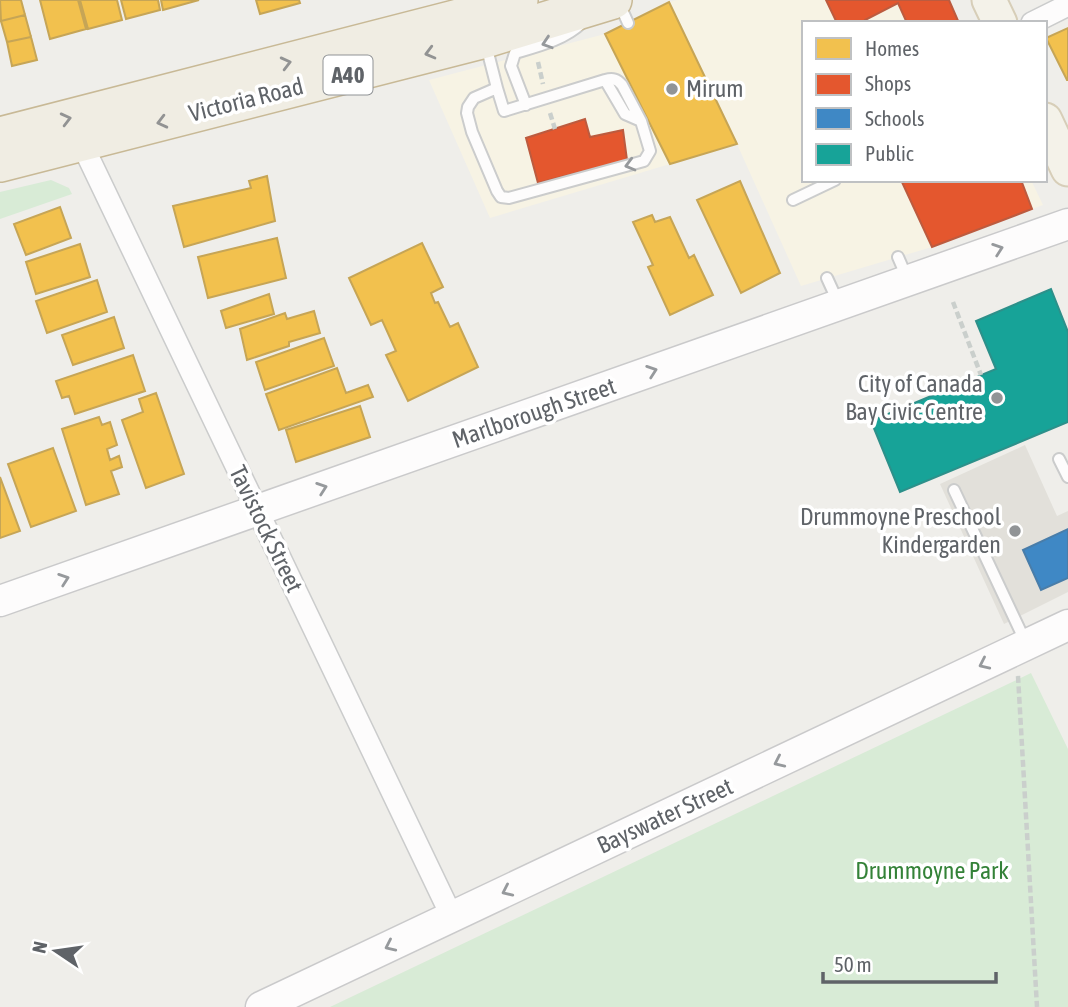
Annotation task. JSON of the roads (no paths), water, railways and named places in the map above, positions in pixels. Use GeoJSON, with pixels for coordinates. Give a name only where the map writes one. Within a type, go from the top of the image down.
{"type":"FeatureCollection","features":[{"type":"Feature","properties":{"kind":"highway","name":"Victoria Road"},"geometry":{"type":"LineString","coordinates":[[0,136],[442,23],[519,0]]}},
{"type":"Feature","properties":{"kind":"highway","name":"Victoria Road"},"geometry":{"type":"LineString","coordinates":[[0,163],[615,7]]}},
{"type":"Feature","properties":{"kind":"main road"},"geometry":{"type":"LineString","coordinates":[[989,0],[999,21]]}},
{"type":"Feature","properties":{"kind":"main road"},"geometry":{"type":"LineString","coordinates":[[1047,124],[1068,169]]}},
{"type":"Feature","properties":{"kind":"street"},"geometry":{"type":"LineString","coordinates":[[1036,21],[1068,5]]}},
{"type":"Feature","properties":{"kind":"street","name":"Tavistock Street"},"geometry":{"type":"LineString","coordinates":[[81,142],[452,917]]}},
{"type":"Feature","properties":{"kind":"street","name":"Marlborough Street"},"geometry":{"type":"LineString","coordinates":[[0,601],[258,510],[833,291],[1068,224]]}},
{"type":"Feature","properties":{"kind":"street","name":"Bayswater Street"},"geometry":{"type":"LineString","coordinates":[[261,1007],[1068,625]]}},
{"type":"Feature","properties":{"kind":"lane"},"geometry":{"type":"LineString","coordinates":[[526,105],[511,66],[515,53],[561,38],[615,7]]}},
{"type":"Feature","properties":{"kind":"lane"},"geometry":{"type":"LineString","coordinates":[[485,39],[496,88],[505,111],[612,78],[622,85],[641,121],[650,151],[644,161],[509,198],[502,197],[472,132],[467,113],[474,98],[496,88]]}},
{"type":"Feature","properties":{"kind":"lane"},"geometry":{"type":"LineString","coordinates":[[793,200],[831,182]]}},
{"type":"Feature","properties":{"kind":"lane"},"geometry":{"type":"LineString","coordinates":[[1059,459],[1068,477]]}},
{"type":"Feature","properties":{"kind":"lane"},"geometry":{"type":"LineString","coordinates":[[954,491],[1027,644]]}},
{"type":"Feature","properties":{"kind":"place","name":"Mirum"},"geometry":{"type":"Point","coordinates":[672,89]}},
{"type":"Feature","properties":{"kind":"place","name":"City of Canada Bay Civic Centre"},"geometry":{"type":"Point","coordinates":[997,398]}},
{"type":"Feature","properties":{"kind":"place","name":"Drummoyne Preschool Kindergarden"},"geometry":{"type":"Point","coordinates":[1015,531]}},
{"type":"Feature","properties":{"kind":"park label","name":"Drummoyne Park"},"geometry":{"type":"Point","coordinates":[932,871]}}]}
